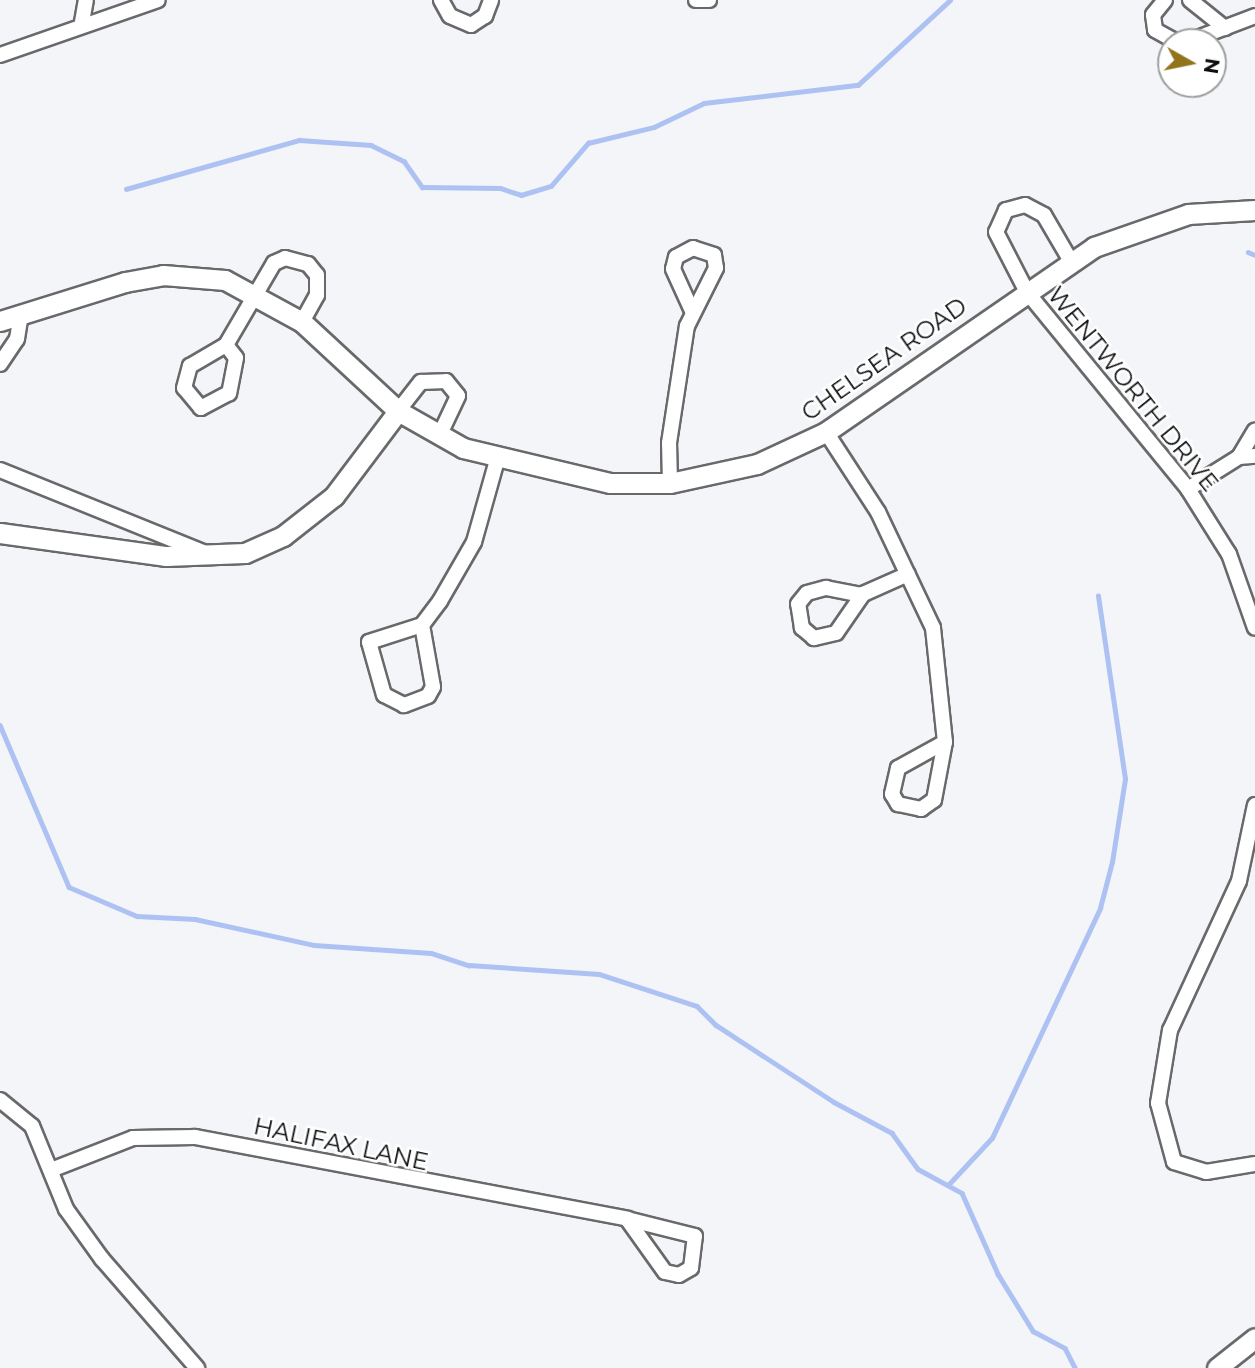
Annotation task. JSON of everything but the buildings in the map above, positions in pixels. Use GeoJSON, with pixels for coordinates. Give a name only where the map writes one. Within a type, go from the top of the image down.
{"type":"FeatureCollection","features":[{"type":"Feature","properties":{"kind":"street"},"geometry":{"type":"LineString","coordinates":[[82,22],[86,0]]}},
{"type":"Feature","properties":{"kind":"street"},"geometry":{"type":"LineString","coordinates":[[0,55],[82,22],[159,0]]}},
{"type":"Feature","properties":{"kind":"street"},"geometry":{"type":"LineString","coordinates":[[441,0],[450,16],[471,24],[485,16],[491,0]]}},
{"type":"Feature","properties":{"kind":"street"},"geometry":{"type":"LineString","coordinates":[[696,0],[709,0]]}},
{"type":"Feature","properties":{"kind":"street"},"geometry":{"type":"LineString","coordinates":[[1157,31],[1153,15],[1165,0]]}},
{"type":"Feature","properties":{"kind":"street"},"geometry":{"type":"LineString","coordinates":[[1190,0],[1225,28],[1255,16]]}},
{"type":"Feature","properties":{"kind":"street","name":"WENTWORTH DRIVE"},"geometry":{"type":"LineString","coordinates":[[1072,263],[1044,215],[1025,205],[1006,210],[996,232],[1027,292],[1188,489],[1229,554],[1254,624]]}},
{"type":"Feature","properties":{"kind":"street","name":"CHELSEA ROAD"},"geometry":{"type":"LineString","coordinates":[[0,321],[163,275],[225,281],[302,322],[398,411],[497,460],[610,483],[670,483],[757,464],[827,432],[1027,292],[1072,263],[1143,226],[1255,210]]}},
{"type":"Feature","properties":{"kind":"street"},"geometry":{"type":"LineString","coordinates":[[226,345],[236,358],[229,393],[201,408],[190,400],[184,377],[190,366],[226,345],[274,263],[297,258],[308,264],[319,285],[302,322]]}},
{"type":"Feature","properties":{"kind":"street"},"geometry":{"type":"LineString","coordinates":[[670,483],[669,443],[693,313]]}},
{"type":"Feature","properties":{"kind":"street"},"geometry":{"type":"LineString","coordinates":[[0,364],[17,339],[21,314]]}},
{"type":"Feature","properties":{"kind":"street"},"geometry":{"type":"LineString","coordinates":[[0,533],[218,558],[283,536],[334,496],[421,382],[446,382],[458,396],[440,434]]}},
{"type":"Feature","properties":{"kind":"street"},"geometry":{"type":"LineString","coordinates":[[1188,489],[1239,457],[1255,430]]}},
{"type":"Feature","properties":{"kind":"street"},"geometry":{"type":"LineString","coordinates":[[827,432],[908,574],[933,628],[945,743],[934,800],[909,810],[898,804],[892,794],[898,768],[945,743]]}},
{"type":"Feature","properties":{"kind":"street"},"geometry":{"type":"LineString","coordinates":[[1239,457],[1255,456]]}},
{"type":"Feature","properties":{"kind":"street"},"geometry":{"type":"LineString","coordinates":[[422,625],[433,687],[428,696],[404,705],[384,695],[369,642],[422,625],[474,542],[497,460]]}},
{"type":"Feature","properties":{"kind":"street"},"geometry":{"type":"LineString","coordinates":[[0,470],[218,558]]}},
{"type":"Feature","properties":{"kind":"street"},"geometry":{"type":"LineString","coordinates":[[863,594],[826,588],[807,593],[798,604],[802,628],[814,638],[836,633],[863,594],[908,574]]}},
{"type":"Feature","properties":{"kind":"street"},"geometry":{"type":"LineString","coordinates":[[1255,805],[1239,881],[1170,1030],[1158,1103],[1174,1161],[1206,1171],[1255,1164]]}},
{"type":"Feature","properties":{"kind":"street"},"geometry":{"type":"LineString","coordinates":[[0,1100],[32,1126],[66,1209],[102,1259],[197,1368]]}},
{"type":"Feature","properties":{"kind":"street","name":"HALIFAX LANE"},"geometry":{"type":"LineString","coordinates":[[51,1170],[133,1138],[170,1134],[627,1219],[695,1236],[691,1268],[680,1275],[665,1272],[627,1219]]}},
{"type":"Feature","properties":{"kind":"street"},"geometry":{"type":"LineString","coordinates":[[1217,1368],[1255,1338]]}},
{"type":"Feature","properties":{"kind":"waterway"},"geometry":{"type":"LineString","coordinates":[[126,189],[299,140],[371,145],[404,161],[422,187],[500,188],[521,195],[551,186],[588,143],[654,127],[704,103],[858,85],[950,0]]}},
{"type":"Feature","properties":{"kind":"waterway"},"geometry":{"type":"LineString","coordinates":[[1248,252],[1255,255]]}},
{"type":"Feature","properties":{"kind":"waterway"},"geometry":{"type":"LineString","coordinates":[[948,1185],[992,1138],[1100,908],[1112,862],[1125,779],[1098,596]]}},
{"type":"Feature","properties":{"kind":"waterway"},"geometry":{"type":"LineString","coordinates":[[0,725],[69,887],[137,916],[195,919],[314,945],[431,953],[469,965],[599,974],[697,1006],[716,1025],[834,1102],[892,1133],[918,1169],[962,1193],[998,1274],[1033,1331],[1065,1348],[1075,1368]]}}]}
